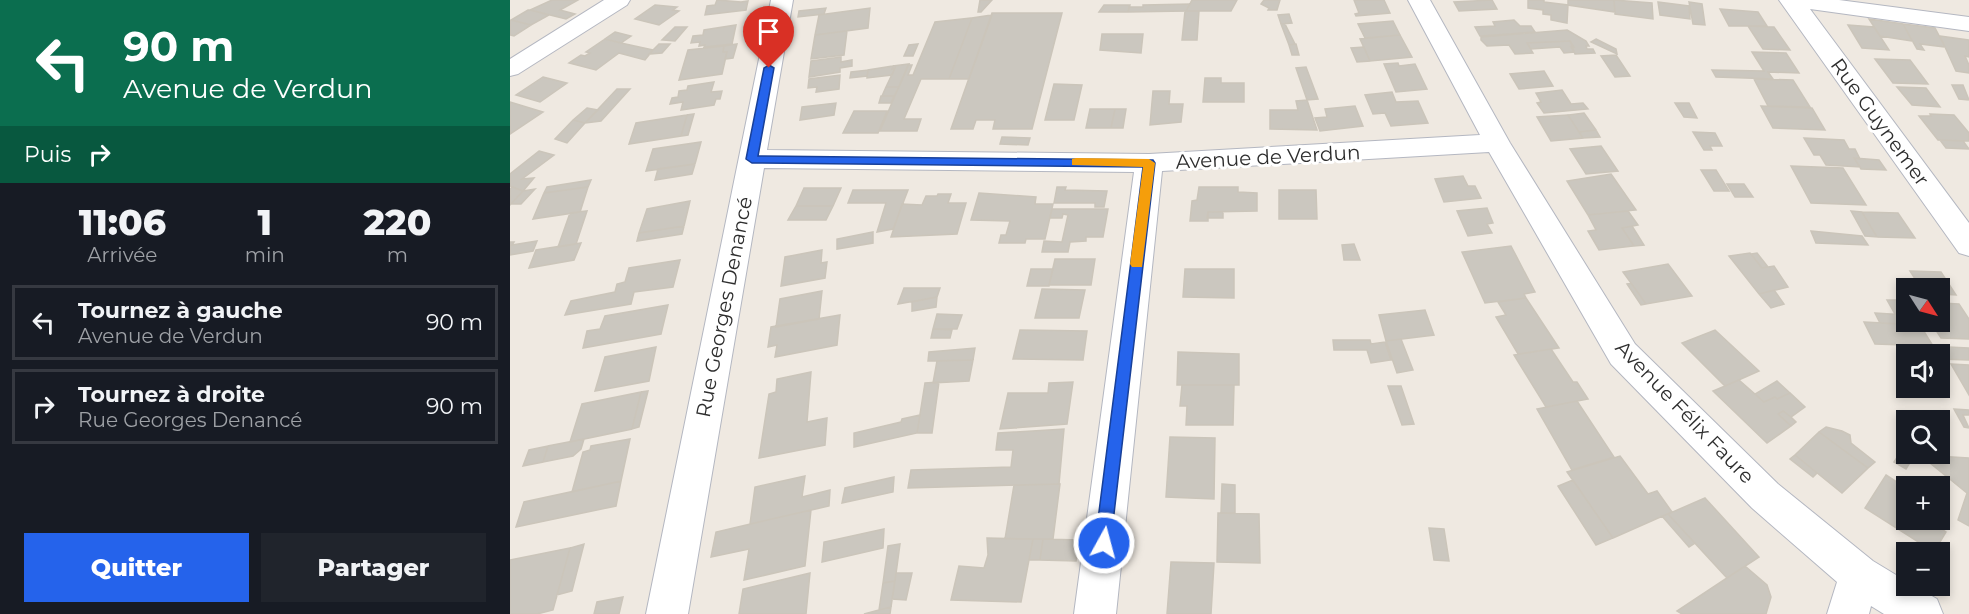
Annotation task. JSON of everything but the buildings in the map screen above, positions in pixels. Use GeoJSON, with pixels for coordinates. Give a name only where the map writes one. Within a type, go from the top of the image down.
{"type":"FeatureCollection","features":[{"type":"Feature","properties":{"kind":"street"},"geometry":{"type":"LineString","coordinates":[[510,69],[619,0]]}},
{"type":"Feature","properties":{"kind":"street","name":"Rue Georges Denancé"},"geometry":{"type":"LineString","coordinates":[[667,614],[782,0]]}},
{"type":"Feature","properties":{"kind":"street","name":"Avenue Félix Faure"},"geometry":{"type":"LineString","coordinates":[[1419,0],[1497,143],[1623,354],[1765,496],[1859,575],[1922,614]]}},
{"type":"Feature","properties":{"kind":"street"},"geometry":{"type":"LineString","coordinates":[[1791,0],[1969,24]]}},
{"type":"Feature","properties":{"kind":"street","name":"Rue Guynemer"},"geometry":{"type":"LineString","coordinates":[[1791,0],[1969,245]]}},
{"type":"Feature","properties":{"kind":"street","name":"Avenue de Verdun"},"geometry":{"type":"LineString","coordinates":[[752,159],[1149,163],[1497,143]]}},
{"type":"Feature","properties":{"kind":"street"},"geometry":{"type":"LineString","coordinates":[[1095,614],[1149,163]]}},
{"type":"Feature","properties":{"kind":"street"},"geometry":{"type":"LineString","coordinates":[[1848,614],[1859,575]]}},
{"type":"Feature","properties":{"kind":"slow traffic"},"geometry":{"type":"LineString","coordinates":[[1076,162],[1149,163],[1137,264]]}},
{"type":"Feature","properties":{"kind":"route"},"geometry":{"type":"LineString","coordinates":[[769,68],[752,159],[1149,163],[1104,543]]}}]}
